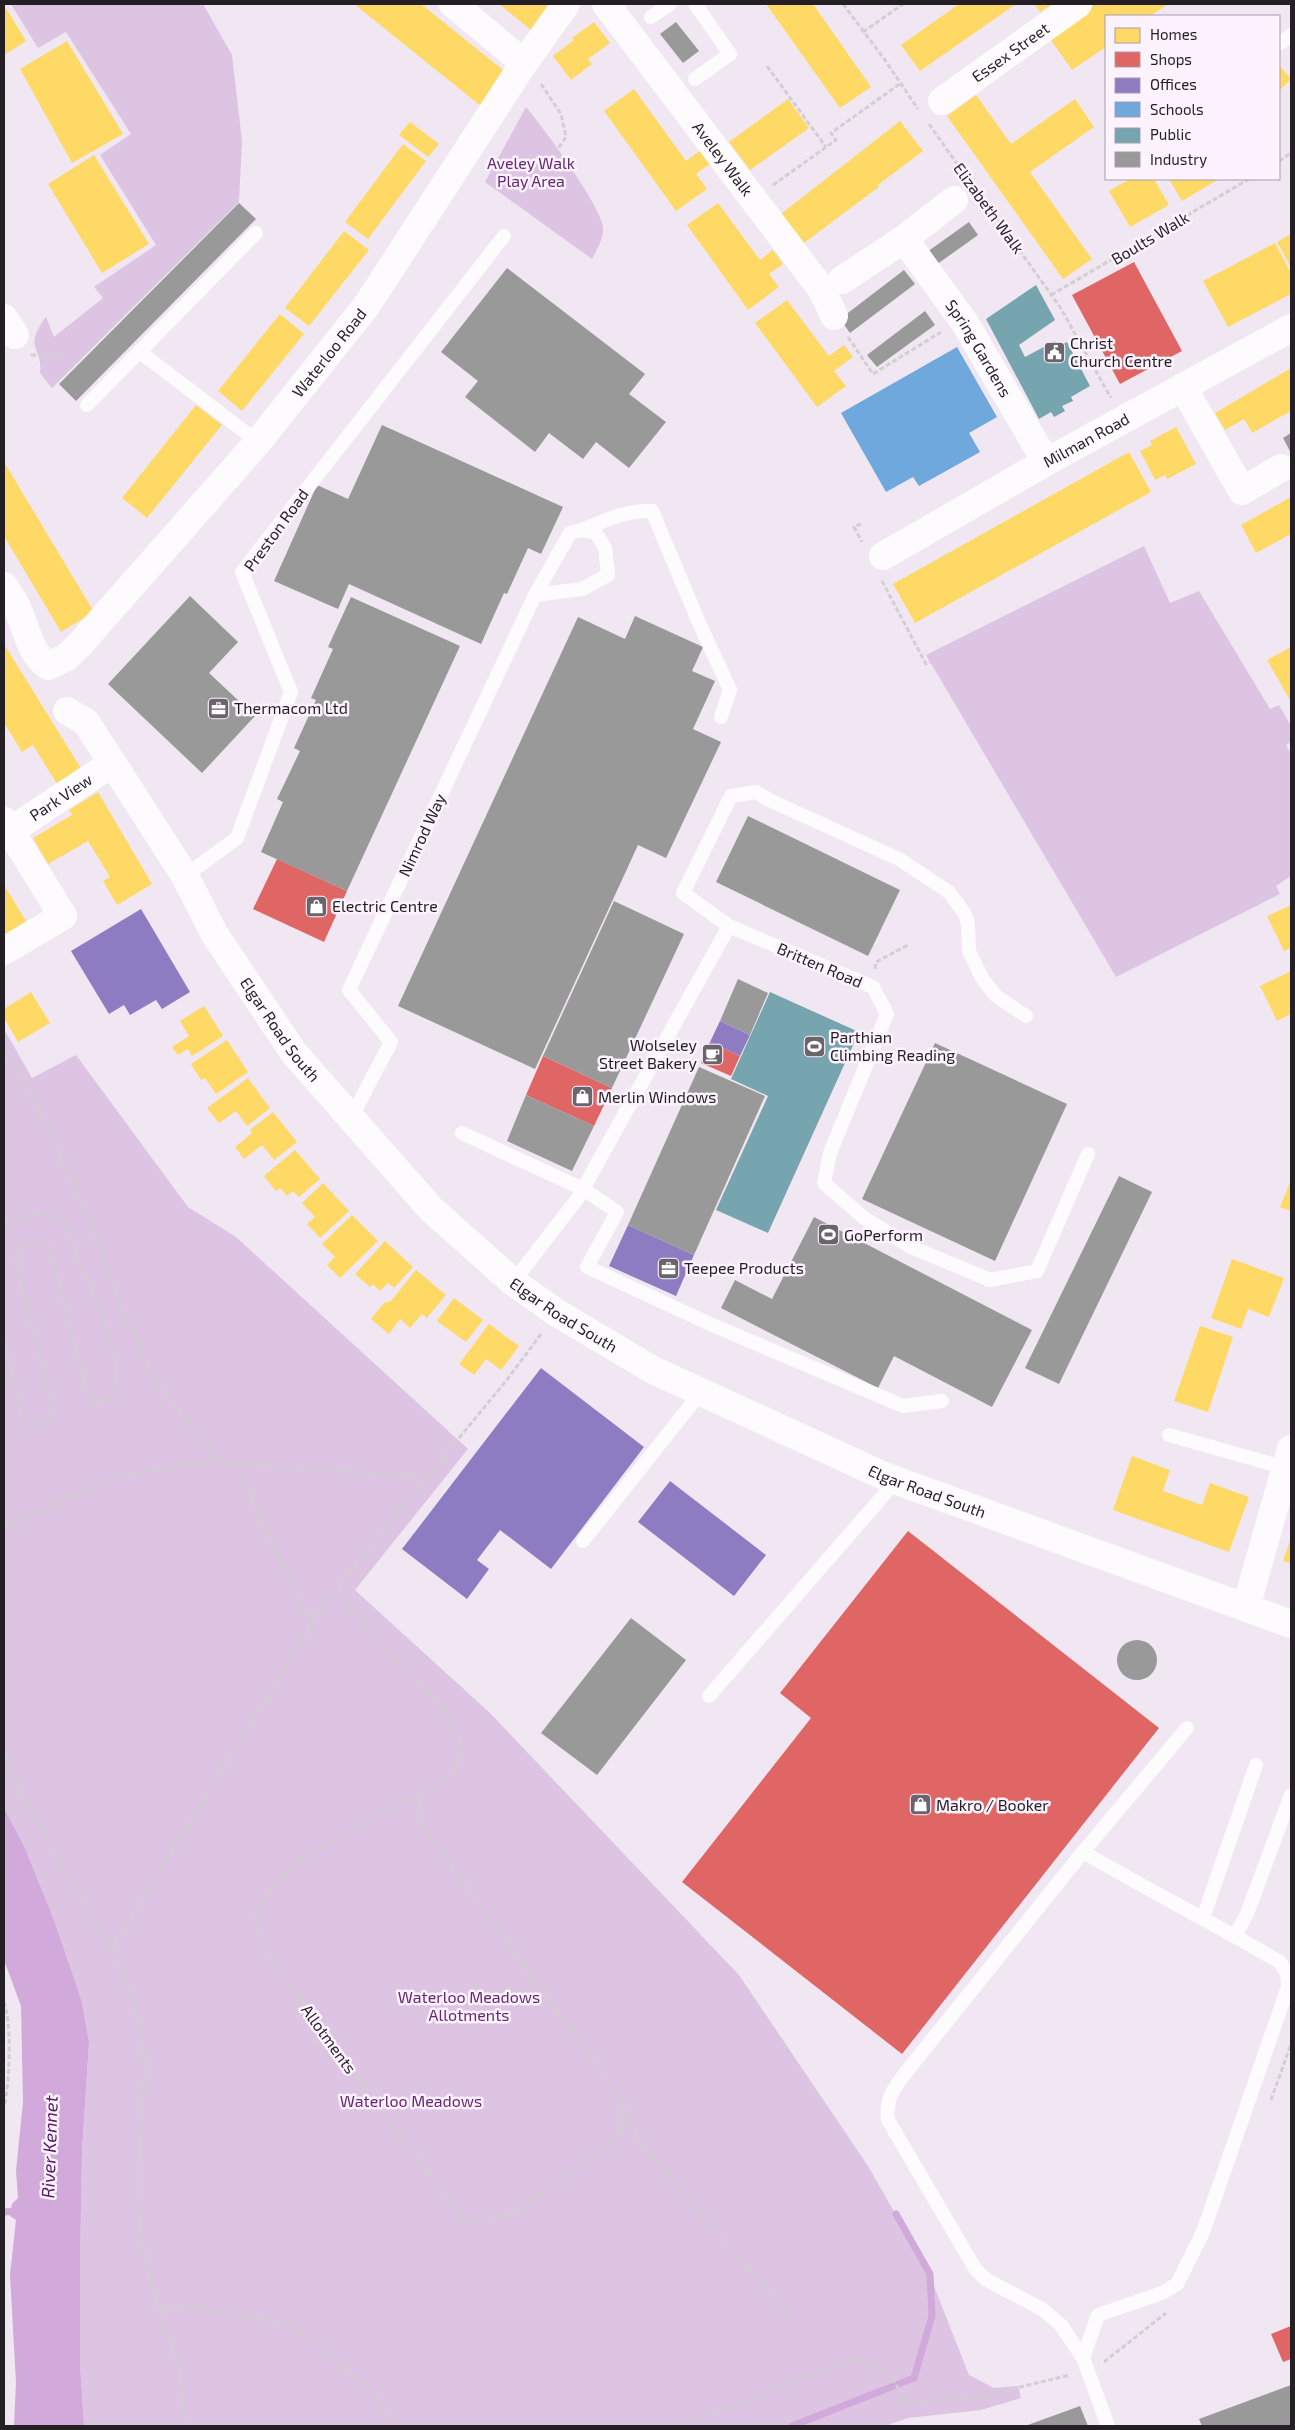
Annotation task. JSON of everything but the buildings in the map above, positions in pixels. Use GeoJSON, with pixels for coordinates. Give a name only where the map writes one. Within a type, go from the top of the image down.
{"type":"FeatureCollection","features":[{"type":"Feature","properties":{"kind":"street"},"geometry":{"type":"LineString","coordinates":[[454,4],[522,66]]}},
{"type":"Feature","properties":{"kind":"street","name":"Waterloo Road"},"geometry":{"type":"LineString","coordinates":[[11,614],[29,640],[39,659],[48,666],[67,657],[81,644],[258,442],[367,305],[522,66],[566,4]]}},
{"type":"Feature","properties":{"kind":"street","name":"Aveley Walk"},"geometry":{"type":"LineString","coordinates":[[606,4],[822,290],[834,316]]}},
{"type":"Feature","properties":{"kind":"street","name":"Essex Street"},"geometry":{"type":"LineString","coordinates":[[931,113],[1078,4]]}},
{"type":"Feature","properties":{"kind":"street"},"geometry":{"type":"LineString","coordinates":[[842,280],[904,239],[966,190]]}},
{"type":"Feature","properties":{"kind":"street","name":"Spring Gardens"},"geometry":{"type":"LineString","coordinates":[[904,239],[965,323],[1046,462]]}},
{"type":"Feature","properties":{"kind":"street","name":"Milman Road"},"geometry":{"type":"LineString","coordinates":[[875,559],[1046,462],[1291,328]]}},
{"type":"Feature","properties":{"kind":"street"},"geometry":{"type":"LineString","coordinates":[[1182,387],[1242,491],[1281,468]]}},
{"type":"Feature","properties":{"kind":"street"},"geometry":{"type":"LineString","coordinates":[[4,586],[11,614]]}},
{"type":"Feature","properties":{"kind":"street","name":"Elgar Road South"},"geometry":{"type":"LineString","coordinates":[[67,711],[86,722],[111,764],[185,876],[215,935],[294,1053],[431,1209],[513,1282],[557,1313],[653,1370],[896,1481],[1291,1624]]}},
{"type":"Feature","properties":{"kind":"street","name":"Park View"},"geometry":{"type":"LineString","coordinates":[[4,951],[63,916],[7,826],[111,764]]}},
{"type":"Feature","properties":{"kind":"street"},"geometry":{"type":"LineString","coordinates":[[1246,1607],[1288,1459]]}},
{"type":"Feature","properties":{"kind":"lane"},"geometry":{"type":"LineString","coordinates":[[651,18],[670,4]]}},
{"type":"Feature","properties":{"kind":"lane"},"geometry":{"type":"LineString","coordinates":[[695,4],[730,54],[695,80]]}},
{"type":"Feature","properties":{"kind":"lane"},"geometry":{"type":"LineString","coordinates":[[1280,43],[1291,35]]}},
{"type":"Feature","properties":{"kind":"lane"},"geometry":{"type":"LineString","coordinates":[[88,406],[256,233]]}},
{"type":"Feature","properties":{"kind":"lane","name":"Preston Road"},"geometry":{"type":"LineString","coordinates":[[185,876],[237,838],[291,692],[242,572],[504,236]]}},
{"type":"Feature","properties":{"kind":"lane"},"geometry":{"type":"LineString","coordinates":[[140,352],[258,442]]}},
{"type":"Feature","properties":{"kind":"lane","name":"Nimrod Way"},"geometry":{"type":"LineString","coordinates":[[351,1118],[392,1042],[349,990],[535,596],[570,533],[621,514],[640,510],[652,511],[700,625],[730,690],[721,717]]}},
{"type":"Feature","properties":{"kind":"lane"},"geometry":{"type":"LineString","coordinates":[[535,596],[582,589],[608,575],[605,548],[596,533],[582,530]]}},
{"type":"Feature","properties":{"kind":"lane","name":"Britten Road"},"geometry":{"type":"LineString","coordinates":[[1026,1016],[996,996],[982,978],[969,951],[968,924],[965,914],[948,892],[899,859],[769,800],[756,792],[731,796],[683,893],[729,926],[873,987],[887,1014],[830,1153],[824,1184],[864,1218],[911,1247],[990,1280],[1037,1271],[1088,1154]]}},
{"type":"Feature","properties":{"kind":"lane"},"geometry":{"type":"LineString","coordinates":[[513,1282],[583,1188],[729,926]]}},
{"type":"Feature","properties":{"kind":"lane"},"geometry":{"type":"LineString","coordinates":[[462,1133],[583,1188],[617,1212],[587,1267],[710,1324],[903,1406],[942,1401]]}},
{"type":"Feature","properties":{"kind":"lane"},"geometry":{"type":"LineString","coordinates":[[583,1541],[701,1392]]}},
{"type":"Feature","properties":{"kind":"lane"},"geometry":{"type":"LineString","coordinates":[[1169,1435],[1288,1459]]}},
{"type":"Feature","properties":{"kind":"lane"},"geometry":{"type":"LineString","coordinates":[[709,1696],[896,1481]]}},
{"type":"Feature","properties":{"kind":"lane"},"geometry":{"type":"LineString","coordinates":[[1108,2426],[1083,2358],[1073,2346],[1061,2325],[1042,2309],[988,2280],[976,2270],[888,2120],[886,2105],[895,2086],[1083,1852],[1187,1728]]}},
{"type":"Feature","properties":{"kind":"lane"},"geometry":{"type":"LineString","coordinates":[[1203,1918],[1256,1765]]}},
{"type":"Feature","properties":{"kind":"lane"},"geometry":{"type":"LineString","coordinates":[[1235,1936],[1247,1914],[1291,1795]]}},
{"type":"Feature","properties":{"kind":"lane"},"geometry":{"type":"LineString","coordinates":[[1083,1852],[1280,1962],[1287,1973],[1288,1987],[1203,2232],[1176,2284],[1162,2293],[1098,2315],[1083,2358]]}},
{"type":"Feature","properties":{"kind":"path","name":"Elizabeth Walk"},"geometry":{"type":"LineString","coordinates":[[843,4],[901,84],[931,113],[966,190],[1051,295],[1123,420]]}},
{"type":"Feature","properties":{"kind":"path"},"geometry":{"type":"LineString","coordinates":[[863,32],[903,4]]}},
{"type":"Feature","properties":{"kind":"path"},"geometry":{"type":"LineString","coordinates":[[522,66],[542,86],[561,114],[566,137],[557,150]]}},
{"type":"Feature","properties":{"kind":"path"},"geometry":{"type":"LineString","coordinates":[[767,66],[826,147]]}},
{"type":"Feature","properties":{"kind":"path"},"geometry":{"type":"LineString","coordinates":[[772,186],[836,140],[831,133],[901,84]]}},
{"type":"Feature","properties":{"kind":"path"},"geometry":{"type":"LineString","coordinates":[[1280,160],[1291,153]]}},
{"type":"Feature","properties":{"kind":"path","name":"Boults Walk"},"geometry":{"type":"LineString","coordinates":[[1051,295],[1247,180]]}},
{"type":"Feature","properties":{"kind":"path"},"geometry":{"type":"LineString","coordinates":[[834,316],[873,374],[943,331],[965,323]]}},
{"type":"Feature","properties":{"kind":"path"},"geometry":{"type":"LineString","coordinates":[[861,524],[854,527],[875,559],[926,664],[930,662]]}},
{"type":"Feature","properties":{"kind":"path"},"geometry":{"type":"LineString","coordinates":[[873,987],[876,962],[908,945]]}},
{"type":"Feature","properties":{"kind":"path"},"geometry":{"type":"LineString","coordinates":[[4,1057],[18,1067],[42,1115],[83,1206],[125,1315],[158,1385],[218,1460]]}},
{"type":"Feature","properties":{"kind":"path"},"geometry":{"type":"LineString","coordinates":[[4,1224],[34,1214],[49,1216],[65,1224],[99,1308],[117,1364],[114,1393],[106,1400],[93,1403],[86,1388],[50,1247],[40,1241],[30,1242],[16,1253],[16,1266],[51,1402],[50,1419],[41,1425],[31,1427],[22,1418],[4,1336]]}},
{"type":"Feature","properties":{"kind":"path"},"geometry":{"type":"LineString","coordinates":[[557,1313],[506,1381],[342,1579],[340,1589],[354,1613],[445,1710],[460,1742],[455,1772],[422,1794],[416,1817],[621,2100],[641,2144],[791,2318]]}},
{"type":"Feature","properties":{"kind":"path"},"geometry":{"type":"LineString","coordinates":[[4,1527],[118,1476],[218,1460],[235,1463],[425,1477]]}},
{"type":"Feature","properties":{"kind":"path"},"geometry":{"type":"LineString","coordinates":[[235,1463],[311,1624]]}},
{"type":"Feature","properties":{"kind":"path"},"geometry":{"type":"LineString","coordinates":[[111,1950],[327,1598],[340,1589]]}},
{"type":"Feature","properties":{"kind":"path"},"geometry":{"type":"LineString","coordinates":[[4,1749],[20,1792],[122,1968],[142,2036],[145,2070],[138,2175],[139,2222],[147,2270],[180,2372],[185,2426]]}},
{"type":"Feature","properties":{"kind":"path","name":"Allotments"},"geometry":{"type":"LineString","coordinates":[[422,1794],[378,1815],[303,1861],[272,1888],[255,1914],[259,1941],[393,2127],[466,2222],[513,2214],[624,2133],[621,2100]]}},
{"type":"Feature","properties":{"kind":"path"},"geometry":{"type":"LineString","coordinates":[[4,2002],[8,2011],[9,2051],[7,2095],[4,2106]]}},
{"type":"Feature","properties":{"kind":"path"},"geometry":{"type":"LineString","coordinates":[[158,2308],[204,2309],[294,2324],[376,2396],[394,2426]]}},
{"type":"Feature","properties":{"kind":"path"},"geometry":{"type":"LineString","coordinates":[[678,2426],[858,2358],[893,2379],[906,2402],[978,2398],[1067,2376]]}},
{"type":"Feature","properties":{"kind":"green space"},"geometry":{"type":"Polygon","coordinates":[[[11,4],[203,4],[232,55],[242,141],[239,202],[52,388],[40,373],[39,357],[34,342],[35,335],[46,317],[54,337],[103,298],[94,287],[156,245],[100,155],[131,134],[66,32],[38,48],[11,4]]]}},
{"type":"Feature","properties":{"kind":"green space","name":"Aveley Walk Play Area"},"geometry":{"type":"Polygon","coordinates":[[[526,107],[570,166],[600,216],[603,227],[602,235],[592,259],[485,182],[526,107]]]}},
{"type":"Feature","properties":{"kind":"green space"},"geometry":{"type":"Polygon","coordinates":[[[1144,546],[1170,603],[1199,591],[1270,709],[1279,705],[1291,726],[1291,742],[1286,745],[1291,754],[1291,876],[1276,886],[1280,894],[1116,977],[926,655],[1144,546]]]}},
{"type":"Feature","properties":{"kind":"green space","name":"Waterloo Meadows"},"geometry":{"type":"Polygon","coordinates":[[[4,1029],[32,1078],[76,1055],[188,1207],[236,1237],[468,1449],[355,1590],[490,1713],[739,1975],[868,2166],[928,2271],[969,2375],[994,2388],[1018,2386],[1021,2398],[981,2410],[908,2418],[885,2426],[84,2426],[80,2364],[80,2260],[82,2151],[89,2042],[82,2002],[24,1846],[4,1808],[4,1029]]]}},
{"type":"Feature","properties":{"kind":"water","name":"River Kennet"},"geometry":{"type":"Polygon","coordinates":[[[4,1808],[24,1846],[53,1918],[82,2002],[89,2042],[82,2151],[80,2260],[80,2364],[84,2426],[14,2426],[16,2382],[10,2275],[16,2220],[10,2216],[12,2204],[18,2198],[16,2171],[23,2102],[21,2006],[4,1960],[4,1808]]]}},
{"type":"Feature","properties":{"kind":"waterway"},"geometry":{"type":"LineString","coordinates":[[4,2212],[18,2211]]}},
{"type":"Feature","properties":{"kind":"waterway"},"geometry":{"type":"LineString","coordinates":[[792,2426],[914,2378],[932,2316],[930,2274],[896,2214]]}},
{"type":"Feature","properties":{"kind":"place","name":"Christ Church Centre"},"geometry":{"type":"Point","coordinates":[1054,352]}},
{"type":"Feature","properties":{"kind":"place","name":"Thermacom Ltd"},"geometry":{"type":"Point","coordinates":[218,708]}},
{"type":"Feature","properties":{"kind":"place","name":"Electric Centre"},"geometry":{"type":"Point","coordinates":[316,906]}},
{"type":"Feature","properties":{"kind":"place","name":"Parthian Climbing Reading"},"geometry":{"type":"Point","coordinates":[814,1046]}},
{"type":"Feature","properties":{"kind":"place","name":"Wolseley Street Bakery"},"geometry":{"type":"Point","coordinates":[713,1054]}},
{"type":"Feature","properties":{"kind":"place","name":"Merlin Windows"},"geometry":{"type":"Point","coordinates":[582,1097]}},
{"type":"Feature","properties":{"kind":"place","name":"GoPerform"},"geometry":{"type":"Point","coordinates":[828,1235]}},
{"type":"Feature","properties":{"kind":"place","name":"Teepee Products"},"geometry":{"type":"Point","coordinates":[668,1268]}},
{"type":"Feature","properties":{"kind":"place","name":"Makro / Booker"},"geometry":{"type":"Point","coordinates":[920,1805]}},
{"type":"Feature","properties":{"kind":"park label","name":"Waterloo Meadows Allotments"},"geometry":{"type":"Point","coordinates":[469,2006]}}]}
